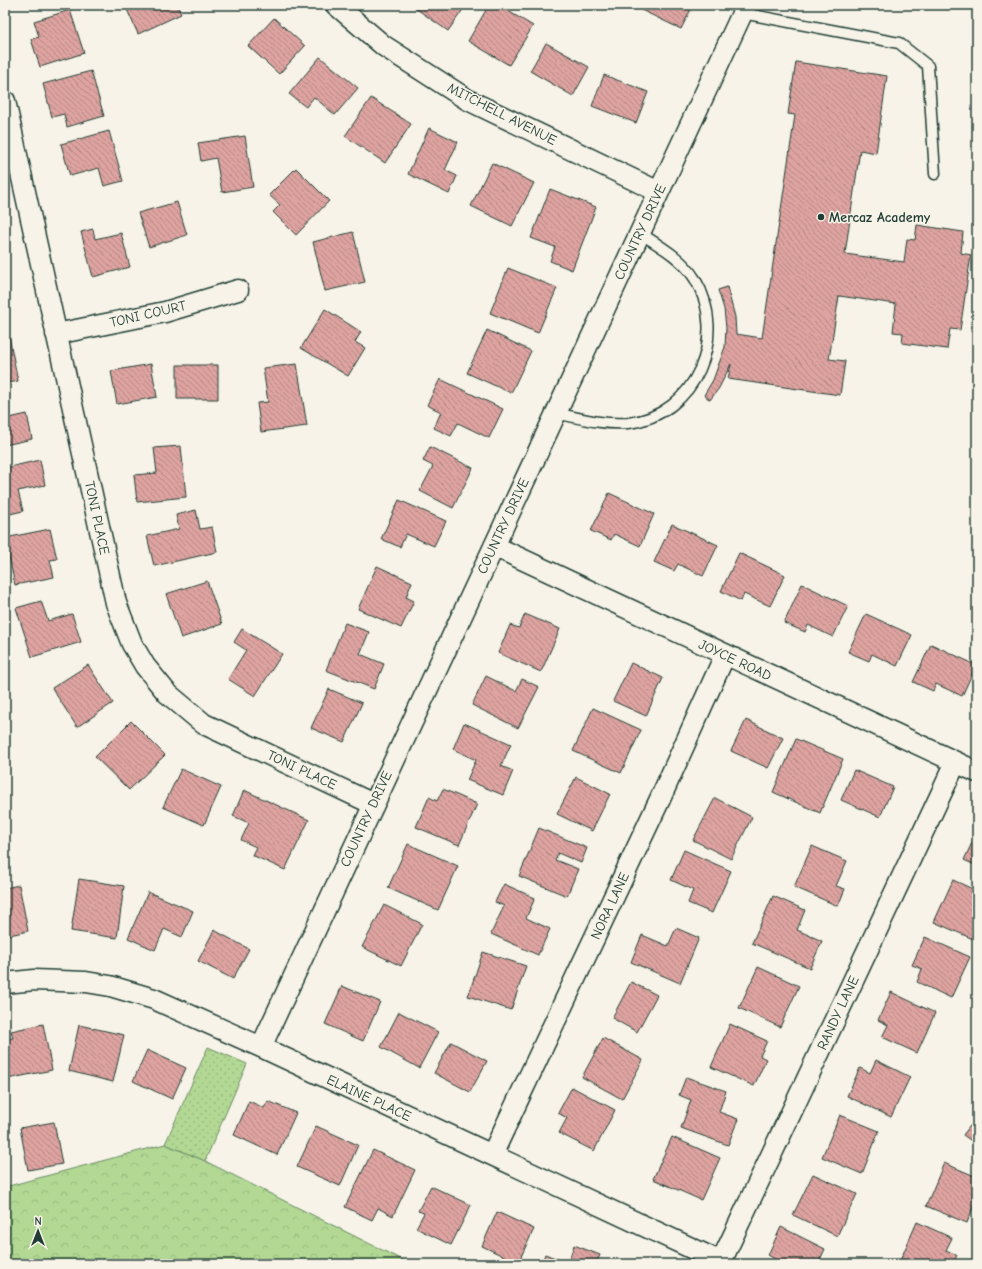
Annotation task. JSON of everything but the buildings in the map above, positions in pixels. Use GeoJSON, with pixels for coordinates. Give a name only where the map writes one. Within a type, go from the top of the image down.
{"type":"FeatureCollection","features":[{"type":"Feature","properties":{"kind":"street","name":"MITCHELL AVENUE"},"geometry":{"type":"LineString","coordinates":[[336,5],[384,46],[468,100],[659,192]]}},
{"type":"Feature","properties":{"kind":"street","name":"COUNTRY DRIVE"},"geometry":{"type":"LineString","coordinates":[[261,1047],[744,9]]}},
{"type":"Feature","properties":{"kind":"street","name":"TONI PLACE"},"geometry":{"type":"LineString","coordinates":[[5,101],[116,603],[132,644],[145,666],[167,692],[204,724],[373,804]]}},
{"type":"Feature","properties":{"kind":"street","name":"TONI COURT"},"geometry":{"type":"LineString","coordinates":[[56,334],[165,312],[238,290]]}},
{"type":"Feature","properties":{"kind":"street","name":"JOYCE ROAD"},"geometry":{"type":"LineString","coordinates":[[494,546],[977,772]]}},
{"type":"Feature","properties":{"kind":"street","name":"NORA LANE"},"geometry":{"type":"LineString","coordinates":[[492,1155],[657,806],[725,655]]}},
{"type":"Feature","properties":{"kind":"street","name":"RANDY LANE"},"geometry":{"type":"LineString","coordinates":[[721,1263],[956,762]]}},
{"type":"Feature","properties":{"kind":"street","name":"ELAINE PLACE"},"geometry":{"type":"LineString","coordinates":[[5,983],[34,980],[73,982],[110,986],[154,999],[261,1047],[721,1263]]}},
{"type":"Feature","properties":{"kind":"lane"},"geometry":{"type":"LineString","coordinates":[[744,9],[899,43],[928,66],[935,174]]}},
{"type":"Feature","properties":{"kind":"lane"},"geometry":{"type":"LineString","coordinates":[[556,413],[613,424],[644,419],[659,413],[679,398],[695,380],[702,366],[707,351],[709,321],[707,306],[702,291],[694,278],[679,260],[640,233]]}},
{"type":"Feature","properties":{"kind":"green space"},"geometry":{"type":"Polygon","coordinates":[[[208,1047],[247,1064],[205,1161],[165,1144],[208,1047]]]}},
{"type":"Feature","properties":{"kind":"green space"},"geometry":{"type":"Polygon","coordinates":[[[165,1144],[205,1161],[410,1264],[5,1264],[5,1187],[165,1144]]]}},
{"type":"Feature","properties":{"kind":"place","name":"Mercaz Academy"},"geometry":{"type":"Point","coordinates":[821,217]}}]}
